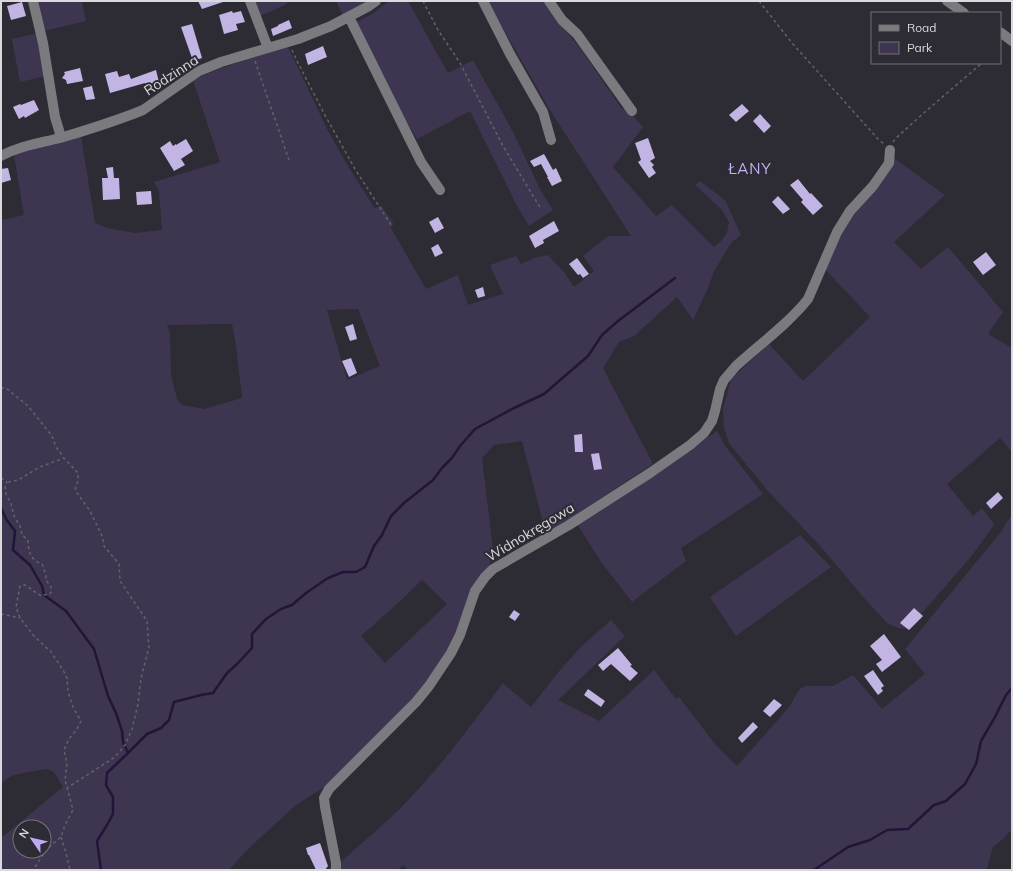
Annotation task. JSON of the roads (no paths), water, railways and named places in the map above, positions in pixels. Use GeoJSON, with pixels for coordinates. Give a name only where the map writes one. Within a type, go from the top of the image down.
{"type":"FeatureCollection","features":[{"type":"Feature","properties":{"kind":"street"},"geometry":{"type":"LineString","coordinates":[[33,1],[43,43],[55,117],[61,137]]}},
{"type":"Feature","properties":{"kind":"street"},"geometry":{"type":"LineString","coordinates":[[250,1],[268,48]]}},
{"type":"Feature","properties":{"kind":"street","name":"Rodzinna"},"geometry":{"type":"LineString","coordinates":[[1,156],[18,148],[61,137],[133,114],[148,107],[199,71],[221,62],[290,42],[331,26],[376,1]]}},
{"type":"Feature","properties":{"kind":"street"},"geometry":{"type":"LineString","coordinates":[[483,1],[510,54],[543,112],[551,140]]}},
{"type":"Feature","properties":{"kind":"street"},"geometry":{"type":"LineString","coordinates":[[549,1],[562,20],[577,34],[632,111]]}},
{"type":"Feature","properties":{"kind":"street"},"geometry":{"type":"LineString","coordinates":[[947,1],[963,12]]}},
{"type":"Feature","properties":{"kind":"street"},"geometry":{"type":"LineString","coordinates":[[349,17],[421,162],[440,190]]}},
{"type":"Feature","properties":{"kind":"street"},"geometry":{"type":"LineString","coordinates":[[1001,33],[1012,40]]}},
{"type":"Feature","properties":{"kind":"street","name":"Widnokręgowa"},"geometry":{"type":"LineString","coordinates":[[336,870],[324,798],[329,789],[416,702],[429,686],[451,653],[460,635],[475,591],[484,577],[493,569],[569,525],[650,474],[704,433],[712,421],[720,389],[730,372],[808,299],[837,232],[850,211],[873,186],[884,171],[889,163],[890,150]]}},
{"type":"Feature","properties":{"kind":"waterway"},"geometry":{"type":"LineString","coordinates":[[128,753],[147,734],[161,728],[169,720],[174,702],[213,693],[227,673],[252,648],[252,634],[266,619],[281,609],[292,605],[306,593],[328,578],[343,572],[356,572],[365,567],[374,546],[382,535],[391,516],[404,503],[433,480],[475,429],[544,394],[588,356],[602,335],[675,278]]}},
{"type":"Feature","properties":{"kind":"waterway"},"geometry":{"type":"LineString","coordinates":[[1,508],[6,519],[15,531],[13,550],[30,565],[42,586],[44,595],[66,611],[94,649],[108,696],[122,731],[123,742],[128,753],[107,773],[106,785],[113,797],[113,814],[97,841],[101,870]]}},
{"type":"Feature","properties":{"kind":"waterway"},"geometry":{"type":"LineString","coordinates":[[814,870],[848,847],[870,840],[887,830],[908,829],[934,805],[946,801],[965,784],[976,764],[981,741],[1006,695],[1012,688]]}},
{"type":"Feature","properties":{"kind":"district","name":"ŁANY"},"geometry":{"type":"Point","coordinates":[750,168]}}]}
